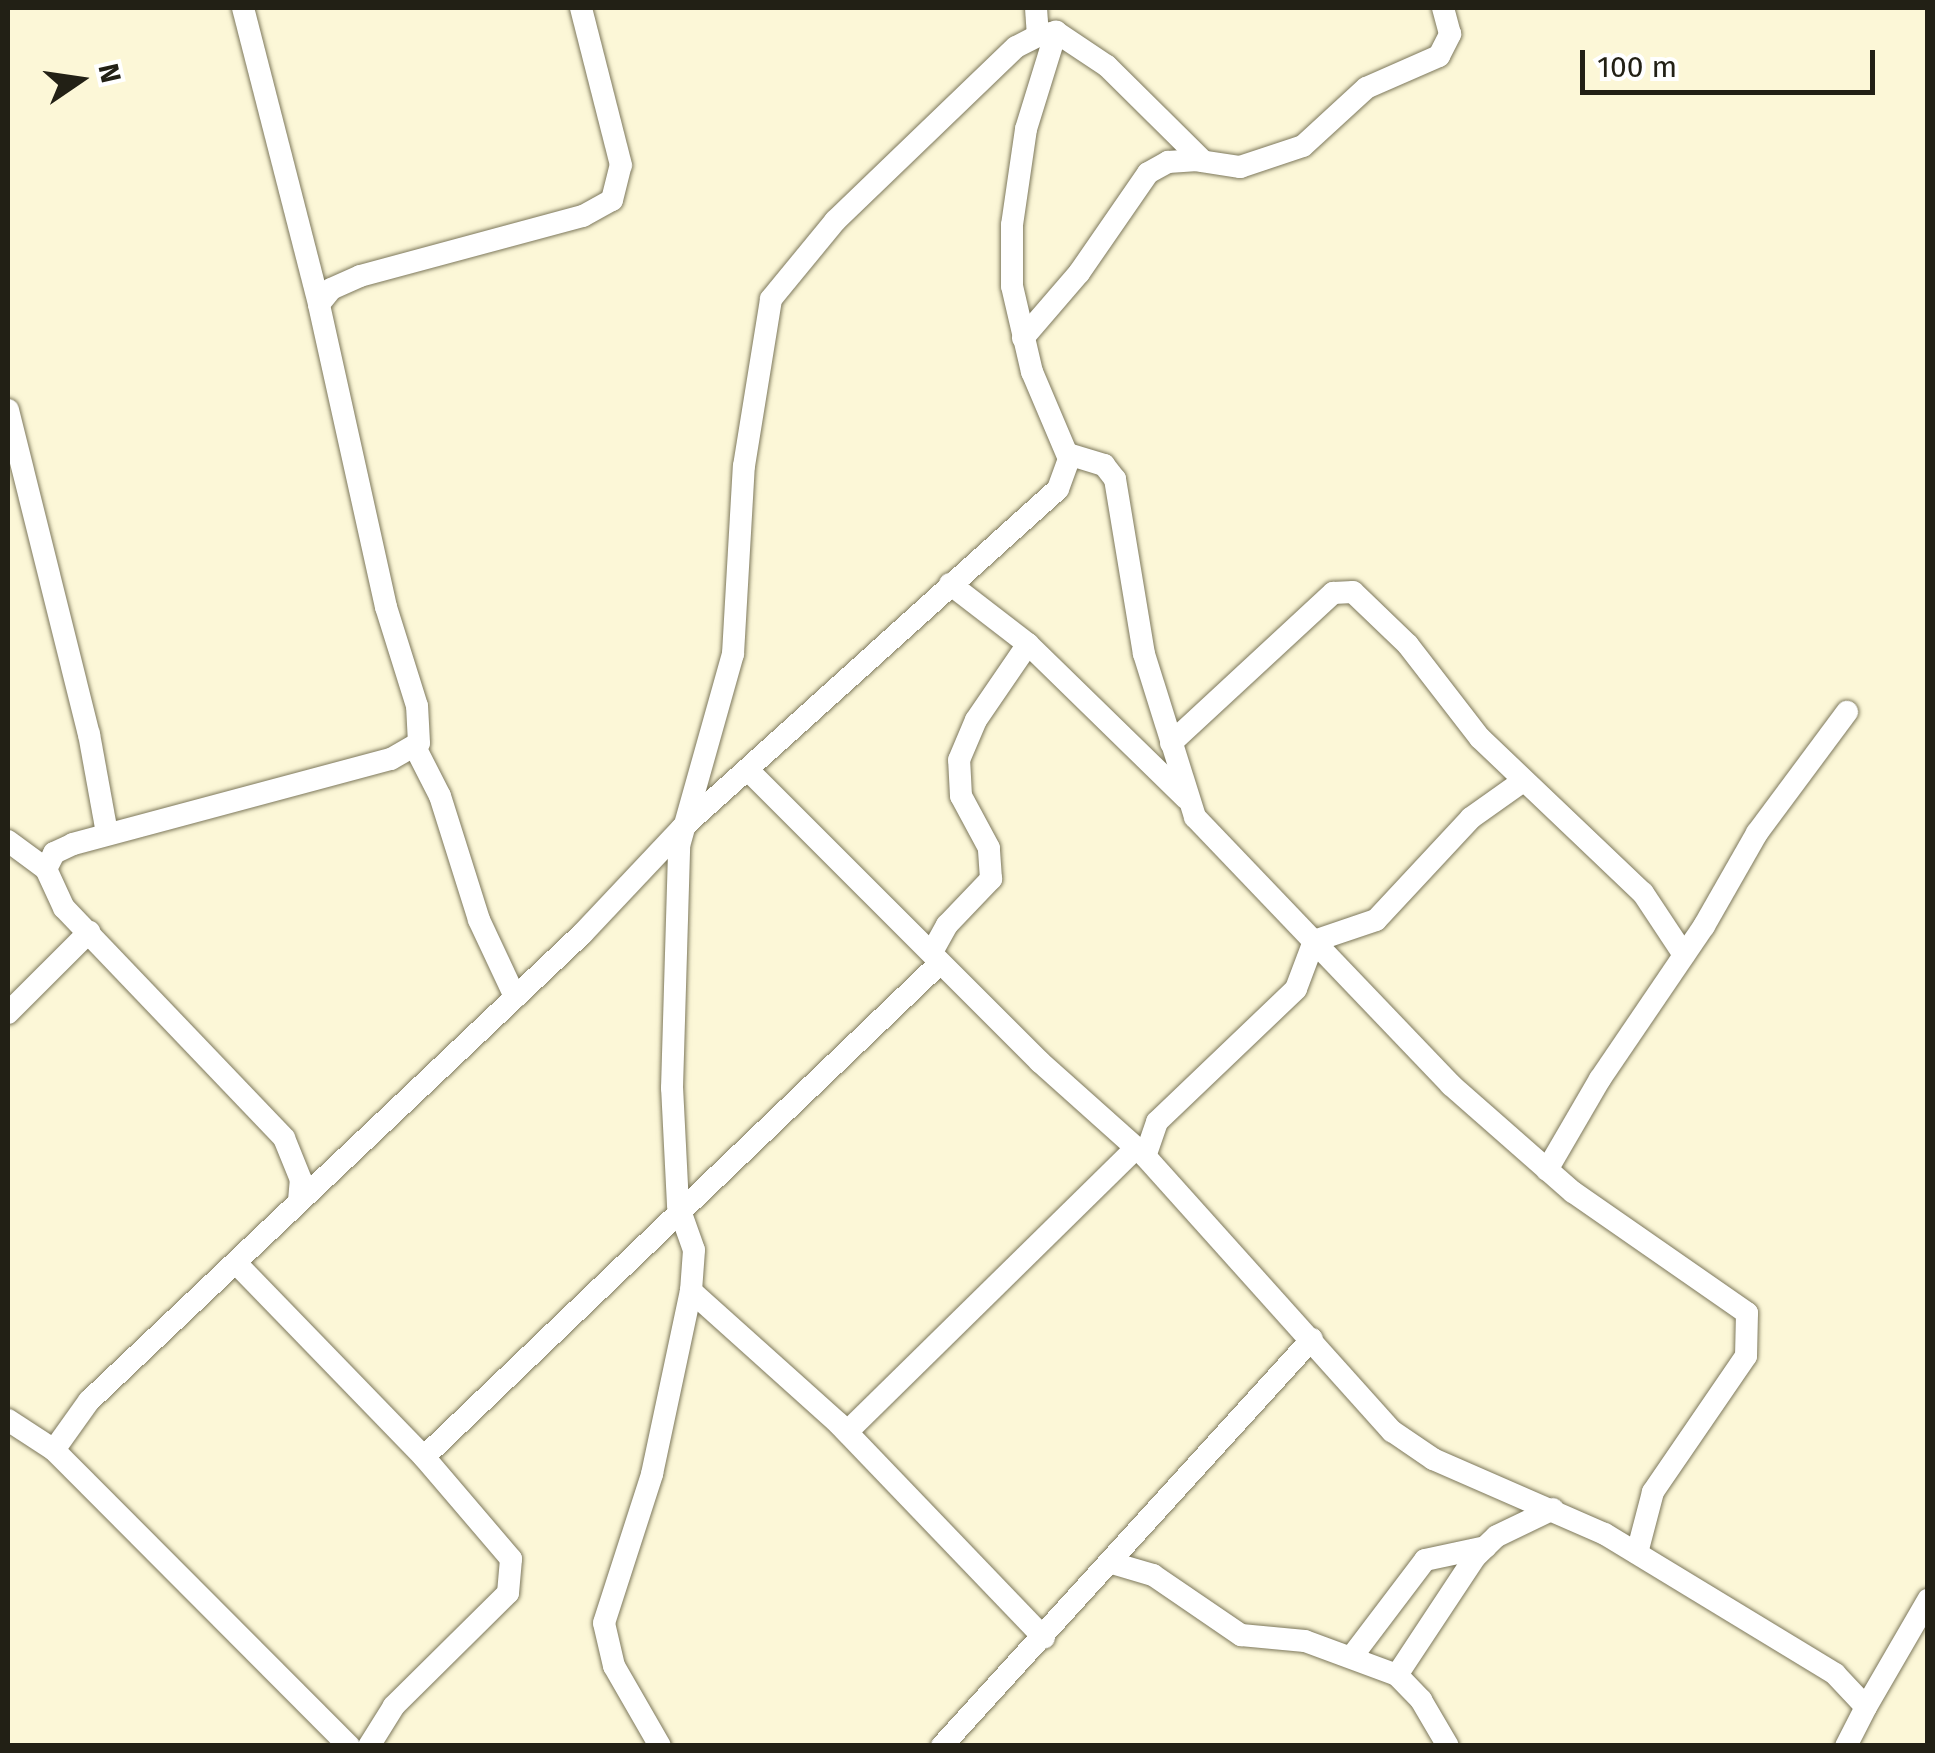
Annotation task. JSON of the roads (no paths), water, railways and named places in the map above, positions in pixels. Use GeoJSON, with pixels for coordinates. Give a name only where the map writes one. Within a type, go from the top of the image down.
{"type":"FeatureCollection","features":[{"type":"Feature","properties":{"kind":"street"},"geometry":{"type":"LineString","coordinates":[[244,8],[319,304],[386,608],[419,716],[415,747],[440,796],[480,920],[515,998]]}},
{"type":"Feature","properties":{"kind":"street"},"geometry":{"type":"LineString","coordinates":[[319,304],[331,289],[360,276],[583,216],[612,200],[621,165],[581,8]]}},
{"type":"Feature","properties":{"kind":"street"},"geometry":{"type":"LineString","coordinates":[[54,1450],[89,1402],[515,998],[682,828],[1058,489],[1068,474],[1068,454],[1024,338],[1012,286],[1012,225],[1026,128],[1047,34],[1036,8]]}},
{"type":"Feature","properties":{"kind":"street"},"geometry":{"type":"LineString","coordinates":[[1024,338],[1079,273],[1148,173],[1168,162],[1203,161],[1240,167],[1302,146],[1366,88],[1439,56],[1450,34],[1443,8]]}},
{"type":"Feature","properties":{"kind":"street"},"geometry":{"type":"LineString","coordinates":[[1047,34],[1106,66],[1203,161]]}},
{"type":"Feature","properties":{"kind":"street"},"geometry":{"type":"LineString","coordinates":[[660,1746],[614,1666],[604,1624],[652,1474],[691,1290],[693,1243],[679,1213],[672,1072],[682,828],[718,727],[733,654],[744,466],[771,299],[834,221],[1016,47],[1047,34]]}},
{"type":"Feature","properties":{"kind":"street"},"geometry":{"type":"LineString","coordinates":[[8,410],[107,833]]}},
{"type":"Feature","properties":{"kind":"street"},"geometry":{"type":"LineString","coordinates":[[1068,454],[1104,465],[1115,479],[1144,654],[1186,798]]}},
{"type":"Feature","properties":{"kind":"street"},"geometry":{"type":"LineString","coordinates":[[950,584],[1028,644],[1146,767],[1186,798],[1218,844],[1314,941],[1405,1043],[1547,1170],[1747,1314],[1746,1356],[1653,1492],[1637,1554]]}},
{"type":"Feature","properties":{"kind":"street"},"geometry":{"type":"LineString","coordinates":[[1171,743],[1333,594],[1345,590],[1408,645],[1461,718],[1523,782],[1643,894],[1684,955]]}},
{"type":"Feature","properties":{"kind":"street"},"geometry":{"type":"LineString","coordinates":[[424,1458],[936,958],[991,880],[989,848],[961,796],[959,760],[976,720],[1028,644]]}},
{"type":"Feature","properties":{"kind":"street"},"geometry":{"type":"LineString","coordinates":[[1547,1170],[1684,955],[1756,832],[1847,712]]}},
{"type":"Feature","properties":{"kind":"street"},"geometry":{"type":"LineString","coordinates":[[46,869],[61,849],[107,833],[391,759],[415,747]]}},
{"type":"Feature","properties":{"kind":"street"},"geometry":{"type":"LineString","coordinates":[[749,771],[936,958],[1140,1152],[1411,1446],[1553,1509],[1637,1554],[1835,1674],[1866,1707]]}},
{"type":"Feature","properties":{"kind":"street"},"geometry":{"type":"LineString","coordinates":[[1314,941],[1376,920],[1471,818],[1523,782]]}},
{"type":"Feature","properties":{"kind":"street"},"geometry":{"type":"LineString","coordinates":[[8,841],[46,869],[56,897],[284,1138],[301,1180],[300,1201]]}},
{"type":"Feature","properties":{"kind":"street"},"geometry":{"type":"LineString","coordinates":[[8,1013],[88,932]]}},
{"type":"Feature","properties":{"kind":"street"},"geometry":{"type":"LineString","coordinates":[[847,1432],[1140,1152],[1157,1122],[1296,989],[1312,961],[1314,941]]}},
{"type":"Feature","properties":{"kind":"street"},"geometry":{"type":"LineString","coordinates":[[236,1263],[502,1543],[513,1568],[512,1586],[394,1706],[369,1746]]}},
{"type":"Feature","properties":{"kind":"street"},"geometry":{"type":"LineString","coordinates":[[691,1290],[847,1432],[1044,1638]]}},
{"type":"Feature","properties":{"kind":"street"},"geometry":{"type":"LineString","coordinates":[[942,1746],[1312,1340]]}},
{"type":"Feature","properties":{"kind":"street"},"geometry":{"type":"LineString","coordinates":[[8,1420],[54,1450],[349,1746]]}},
{"type":"Feature","properties":{"kind":"street"},"geometry":{"type":"LineString","coordinates":[[1353,1655],[1386,1602],[1426,1560],[1486,1546],[1553,1509]]}},
{"type":"Feature","properties":{"kind":"street"},"geometry":{"type":"LineString","coordinates":[[1397,1675],[1422,1628],[1486,1546]]}},
{"type":"Feature","properties":{"kind":"street"},"geometry":{"type":"LineString","coordinates":[[1112,1563],[1153,1575],[1241,1634],[1353,1655],[1397,1675],[1422,1700],[1448,1746]]}},
{"type":"Feature","properties":{"kind":"street"},"geometry":{"type":"LineString","coordinates":[[1846,1746],[1928,1600]]}}]}
